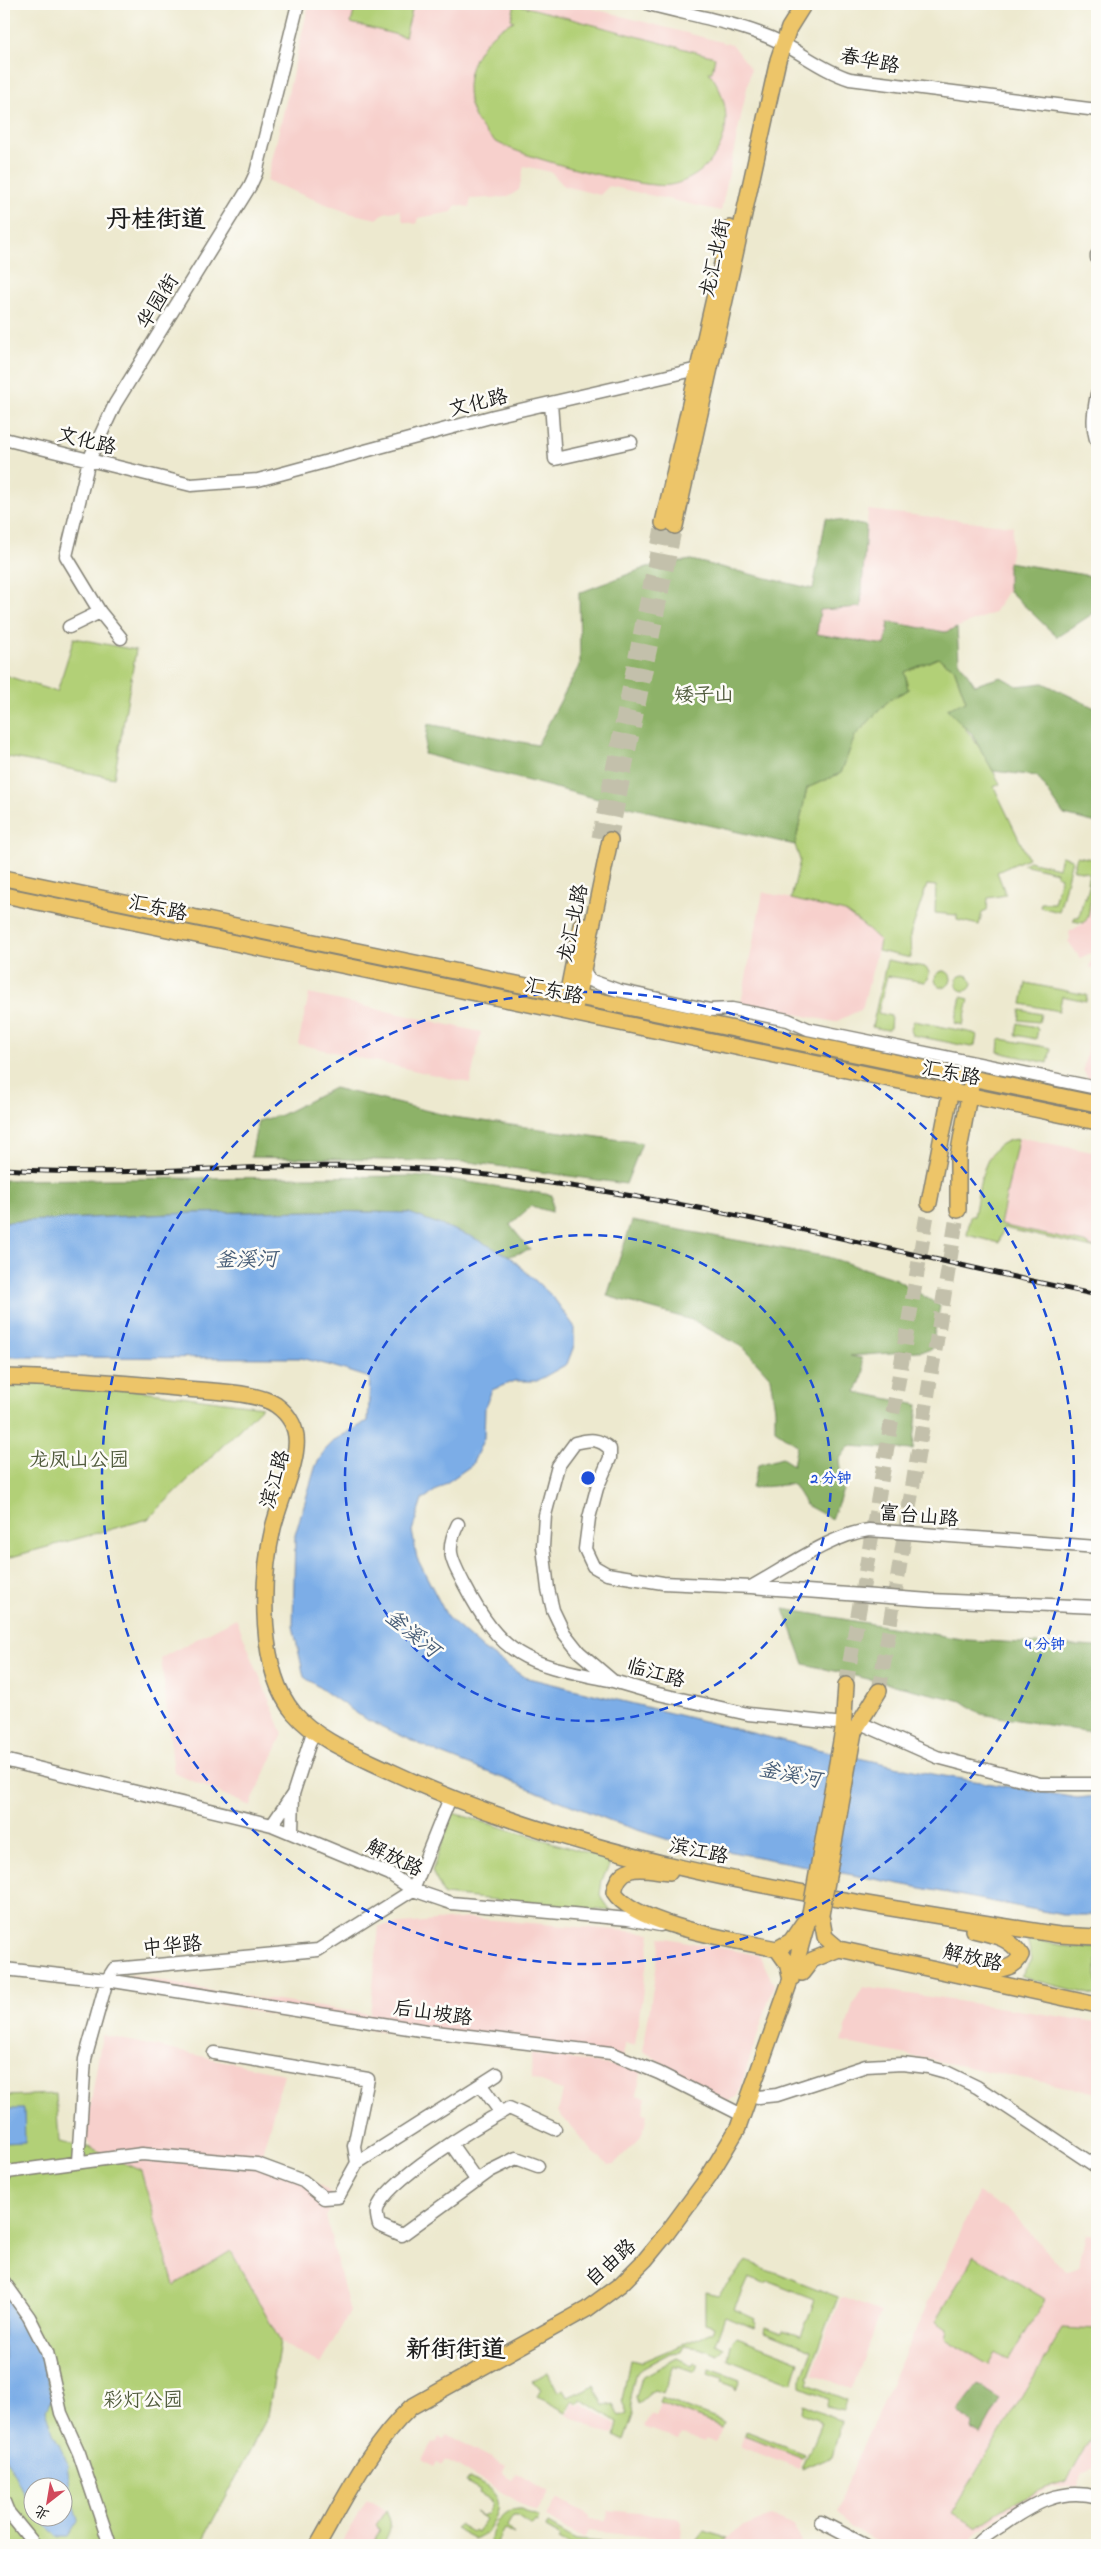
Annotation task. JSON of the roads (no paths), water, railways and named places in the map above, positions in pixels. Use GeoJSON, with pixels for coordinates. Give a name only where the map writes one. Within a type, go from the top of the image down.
{"type":"FeatureCollection","features":[{"type":"Feature","properties":{"kind":"main road","name":"龙汇北街"},"geometry":{"type":"LineString","coordinates":[[669,524],[778,42],[794,4]]}},
{"type":"Feature","properties":{"kind":"main road","name":"龙汇北街"},"geometry":{"type":"LineString","coordinates":[[778,42],[804,4]]}},
{"type":"Feature","properties":{"kind":"main road","name":"龙汇北路"},"geometry":{"type":"LineString","coordinates":[[568,1013],[604,839],[583,968],[572,997]]}},
{"type":"Feature","properties":{"kind":"main road","name":"汇东路"},"geometry":{"type":"LineString","coordinates":[[4,878],[572,997],[1097,1104]]}},
{"type":"Feature","properties":{"kind":"main road","name":"汇东路"},"geometry":{"type":"LineString","coordinates":[[4,895],[1097,1122]]}},
{"type":"Feature","properties":{"kind":"main road"},"geometry":{"type":"LineString","coordinates":[[954,1075],[930,1200],[943,1192],[954,1196],[958,1206],[958,1156],[972,1079]]}},
{"type":"Feature","properties":{"kind":"main road","name":"滨江路"},"geometry":{"type":"LineString","coordinates":[[4,1370],[78,1372],[239,1386],[279,1397],[300,1419],[304,1447],[280,1531],[274,1575],[274,1636],[282,1675],[314,1729]]}},
{"type":"Feature","properties":{"kind":"main road","name":"滨江路"},"geometry":{"type":"LineString","coordinates":[[4,1377],[77,1379],[236,1393],[275,1404],[294,1422],[297,1446],[272,1530],[266,1579],[266,1639],[275,1677],[293,1712],[336,1745],[450,1798],[610,1851],[803,1892],[937,1916],[1059,1935],[1097,1938]]}},
{"type":"Feature","properties":{"kind":"main road"},"geometry":{"type":"LineString","coordinates":[[816,1914],[825,1937],[839,1949],[812,1960],[796,1976],[777,1949],[791,1942],[816,1914],[850,1727],[846,1684]]}},
{"type":"Feature","properties":{"kind":"main road"},"geometry":{"type":"LineString","coordinates":[[850,1727],[879,1690]]}},
{"type":"Feature","properties":{"kind":"main road"},"geometry":{"type":"LineString","coordinates":[[699,1933],[637,1911],[619,1901],[614,1892],[616,1882],[622,1874],[631,1869],[671,1872],[700,1871]]}},
{"type":"Feature","properties":{"kind":"main road","name":"自由路"},"geometry":{"type":"LineString","coordinates":[[328,2545],[377,2459],[396,2434],[416,2415],[593,2317],[626,2291],[652,2266],[731,2158],[746,2131],[816,1914]]}},
{"type":"Feature","properties":{"kind":"main road"},"geometry":{"type":"LineString","coordinates":[[937,1916],[963,1927],[1006,1939],[1015,1946],[1021,1955],[1018,1962],[1012,1967],[941,1970]]}},
{"type":"Feature","properties":{"kind":"main road","name":"解放路"},"geometry":{"type":"LineString","coordinates":[[699,1933],[777,1949]]}},
{"type":"Feature","properties":{"kind":"main road","name":"解放路"},"geometry":{"type":"LineString","coordinates":[[839,1949],[1097,2005]]}},
{"type":"Feature","properties":{"kind":"main road","name":"自由路"},"geometry":{"type":"LineString","coordinates":[[318,2545],[370,2453],[389,2428],[412,2406],[587,2309],[621,2284],[645,2260],[709,2176],[724,2153],[742,2115],[796,1976]]}},
{"type":"Feature","properties":{"kind":"street","name":"华园街"},"geometry":{"type":"LineString","coordinates":[[121,638],[100,612],[66,556],[89,460],[115,404],[250,186],[256,173],[298,4]]}},
{"type":"Feature","properties":{"kind":"street","name":"春华路"},"geometry":{"type":"LineString","coordinates":[[648,4],[757,33],[778,42],[831,72],[850,79],[1097,110]]}},
{"type":"Feature","properties":{"kind":"street","name":"文化路"},"geometry":{"type":"LineString","coordinates":[[4,439],[191,485],[258,480],[494,416],[704,370]]}},
{"type":"Feature","properties":{"kind":"street"},"geometry":{"type":"LineString","coordinates":[[1097,394],[1092,416],[1093,431],[1097,442]]}},
{"type":"Feature","properties":{"kind":"street"},"geometry":{"type":"LineString","coordinates":[[551,403],[555,458],[631,442]]}},
{"type":"Feature","properties":{"kind":"street"},"geometry":{"type":"LineString","coordinates":[[69,627],[100,612]]}},
{"type":"Feature","properties":{"kind":"street"},"geometry":{"type":"LineString","coordinates":[[583,968],[589,980],[617,990],[710,1010],[732,1008],[788,1020],[808,1029],[1097,1088]]}},
{"type":"Feature","properties":{"kind":"street","name":"临江路"},"geometry":{"type":"LineString","coordinates":[[751,1587],[663,1583],[607,1574],[592,1566],[585,1549],[589,1518],[597,1488],[610,1458],[610,1449],[602,1440],[589,1439],[574,1443],[565,1453],[558,1466],[545,1515],[543,1546],[548,1589],[553,1610],[564,1633],[594,1667],[614,1680],[654,1693],[748,1714],[850,1727],[930,1754],[1040,1784],[1097,1784]]}},
{"type":"Feature","properties":{"kind":"street"},"geometry":{"type":"LineString","coordinates":[[458,1524],[451,1538],[451,1559],[478,1610],[503,1643],[540,1664],[614,1680]]}},
{"type":"Feature","properties":{"kind":"street","name":"富台山路"},"geometry":{"type":"LineString","coordinates":[[751,1587],[854,1531],[868,1530],[1097,1547]]}},
{"type":"Feature","properties":{"kind":"street"},"geometry":{"type":"LineString","coordinates":[[751,1587],[930,1600],[1097,1607]]}},
{"type":"Feature","properties":{"kind":"street"},"geometry":{"type":"LineString","coordinates":[[272,1825],[293,1794],[314,1729]]}},
{"type":"Feature","properties":{"kind":"street","name":"解放路"},"geometry":{"type":"LineString","coordinates":[[4,1760],[272,1825],[390,1874],[413,1890],[451,1903],[628,1919],[699,1933]]}},
{"type":"Feature","properties":{"kind":"street"},"geometry":{"type":"LineString","coordinates":[[292,1832],[293,1794]]}},
{"type":"Feature","properties":{"kind":"street"},"geometry":{"type":"LineString","coordinates":[[413,1890],[450,1798]]}},
{"type":"Feature","properties":{"kind":"street","name":"中华路"},"geometry":{"type":"LineString","coordinates":[[107,1980],[114,1969],[318,1950],[413,1890]]}},
{"type":"Feature","properties":{"kind":"street","name":"后山坡路"},"geometry":{"type":"LineString","coordinates":[[4,1969],[107,1980],[427,2031],[611,2054],[659,2073],[742,2115]]}},
{"type":"Feature","properties":{"kind":"street"},"geometry":{"type":"LineString","coordinates":[[78,2161],[85,2059],[107,1980]]}},
{"type":"Feature","properties":{"kind":"street"},"geometry":{"type":"LineString","coordinates":[[214,2053],[368,2079],[354,2146],[356,2163]]}},
{"type":"Feature","properties":{"kind":"street"},"geometry":{"type":"LineString","coordinates":[[758,2097],[778,2095],[866,2066],[902,2064],[928,2067],[952,2075],[977,2087],[1097,2167]]}},
{"type":"Feature","properties":{"kind":"street"},"geometry":{"type":"LineString","coordinates":[[4,2178],[7,2172],[78,2161],[142,2154],[257,2164],[302,2181],[324,2198],[338,2196],[356,2163],[497,2074]]}},
{"type":"Feature","properties":{"kind":"street"},"geometry":{"type":"LineString","coordinates":[[481,2085],[501,2113]]}},
{"type":"Feature","properties":{"kind":"street"},"geometry":{"type":"LineString","coordinates":[[538,2166],[516,2158],[477,2181],[402,2235],[379,2225],[377,2209],[392,2187],[451,2144],[509,2108],[555,2129]]}},
{"type":"Feature","properties":{"kind":"street"},"geometry":{"type":"LineString","coordinates":[[451,2144],[477,2181]]}},
{"type":"Feature","properties":{"kind":"street"},"geometry":{"type":"LineString","coordinates":[[4,2282],[29,2317],[47,2352],[61,2413],[79,2453],[109,2545]]}},
{"type":"Feature","properties":{"kind":"street"},"geometry":{"type":"LineString","coordinates":[[976,2545],[1032,2505],[1061,2495],[1075,2494],[1097,2497]]}},
{"type":"Feature","properties":{"kind":"street"},"geometry":{"type":"LineString","coordinates":[[4,2502],[8,2512],[35,2545]]}},
{"type":"Feature","properties":{"kind":"street"},"geometry":{"type":"LineString","coordinates":[[821,2522],[865,2545]]}},
{"type":"Feature","properties":{"kind":"water","name":"釜溪河"},"geometry":{"type":"Polygon","coordinates":[[[319,1211],[409,1213],[470,1236],[509,1256],[553,1297],[574,1326],[574,1346],[567,1364],[537,1381],[514,1381],[492,1390],[485,1407],[484,1438],[472,1465],[422,1500],[412,1531],[417,1558],[448,1618],[483,1649],[524,1677],[817,1749],[932,1774],[1077,1798],[1097,1796],[1097,1915],[1063,1915],[669,1840],[619,1824],[439,1753],[365,1719],[304,1677],[293,1626],[295,1535],[316,1465],[325,1450],[336,1439],[368,1421],[370,1378],[300,1358],[4,1357],[4,1222],[193,1213],[319,1211]]]}},
{"type":"Feature","properties":{"kind":"water"},"geometry":{"type":"Polygon","coordinates":[[[4,2109],[24,2109],[25,2142],[4,2143],[4,2109]]]}},
{"type":"Feature","properties":{"kind":"water"},"geometry":{"type":"Polygon","coordinates":[[[4,2289],[24,2318],[41,2352],[52,2398],[46,2410],[53,2432],[67,2462],[69,2476],[22,2476],[22,2490],[4,2454],[4,2289]]]}},
{"type":"Feature","properties":{"kind":"water"},"geometry":{"type":"Polygon","coordinates":[[[72,2499],[79,2520],[68,2537],[58,2537],[46,2526],[72,2526],[72,2499]]]}},
{"type":"Feature","properties":{"kind":"tunnel"},"geometry":{"type":"LineString","coordinates":[[599,838],[663,523]]}},
{"type":"Feature","properties":{"kind":"tunnel"},"geometry":{"type":"LineString","coordinates":[[610,840],[675,526]]}},
{"type":"Feature","properties":{"kind":"tunnel"},"geometry":{"type":"LineString","coordinates":[[846,1685],[929,1203]]}},
{"type":"Feature","properties":{"kind":"tunnel"},"geometry":{"type":"LineString","coordinates":[[879,1691],[958,1210]]}},
{"type":"Feature","properties":{"kind":"railway"},"geometry":{"type":"LineString","coordinates":[[4,1169],[112,1172],[329,1166],[383,1167],[437,1170],[521,1179],[604,1191],[769,1222],[1097,1295]]}},
{"type":"Feature","properties":{"kind":"district","name":"丹桂街道"},"geometry":{"type":"Point","coordinates":[156,218]}},
{"type":"Feature","properties":{"kind":"district","name":"新街街道"},"geometry":{"type":"Point","coordinates":[456,2348]}},
{"type":"Feature","properties":{"kind":"park label","name":"矮子山"},"geometry":{"type":"Point","coordinates":[704,694]}},
{"type":"Feature","properties":{"kind":"park label","name":"龙凤山公园"},"geometry":{"type":"Point","coordinates":[79,1459]}},
{"type":"Feature","properties":{"kind":"park label","name":"彩灯公园"},"geometry":{"type":"Point","coordinates":[143,2399]}}]}
